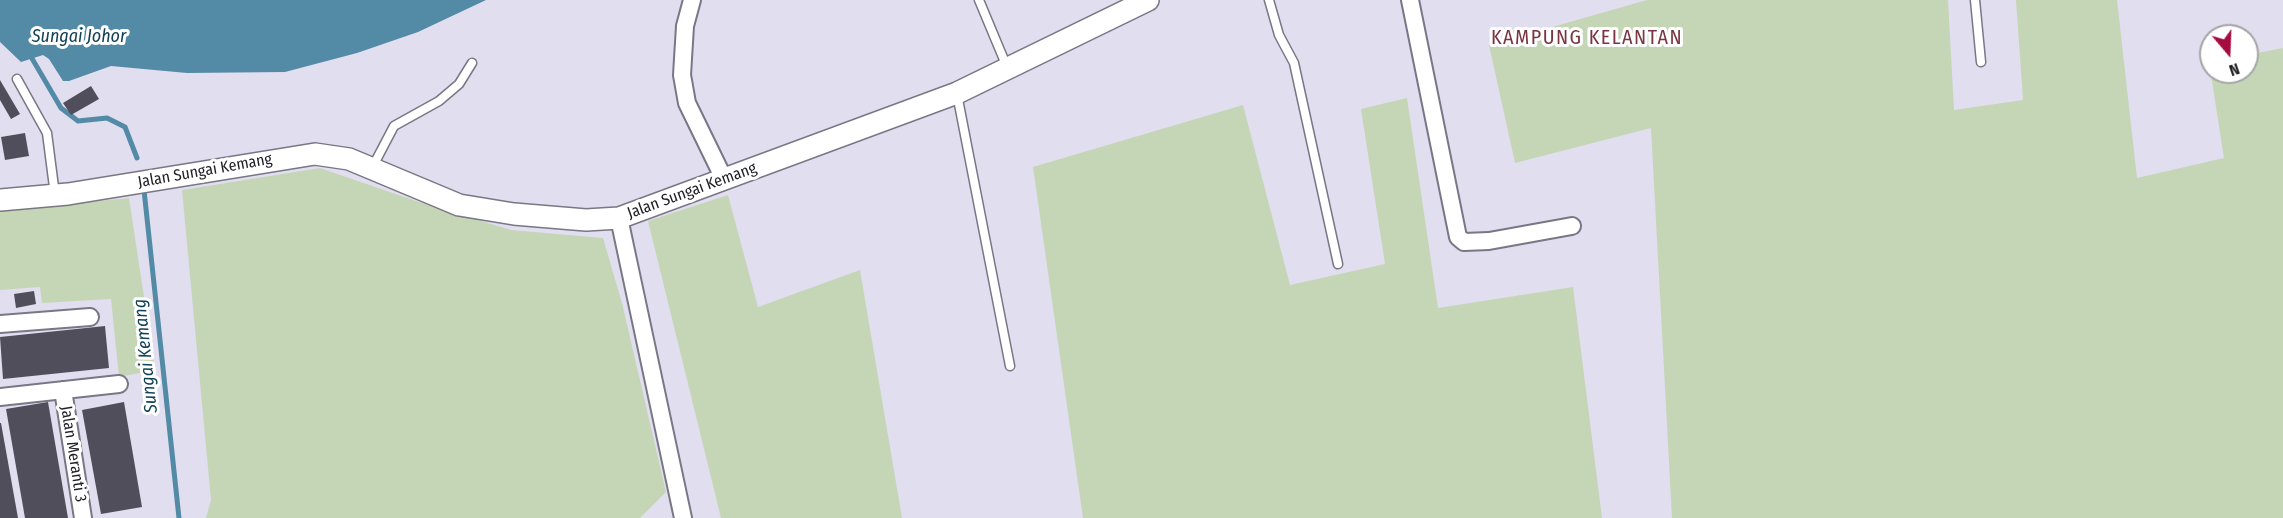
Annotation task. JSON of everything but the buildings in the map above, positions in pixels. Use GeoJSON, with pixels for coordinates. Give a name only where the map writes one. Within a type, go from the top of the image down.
{"type":"FeatureCollection","features":[{"type":"Feature","properties":{"kind":"street"},"geometry":{"type":"LineString","coordinates":[[692,0],[685,26],[682,75],[687,102],[724,179]]}},
{"type":"Feature","properties":{"kind":"street","name":"Jalan Sungai Kemang"},"geometry":{"type":"LineString","coordinates":[[0,200],[55,195],[315,154],[349,159],[459,205],[514,214],[586,220],[619,218],[957,93],[1148,0]]}},
{"type":"Feature","properties":{"kind":"street"},"geometry":{"type":"LineString","coordinates":[[1410,0],[1458,237],[1464,242],[1482,242],[1572,226]]}},
{"type":"Feature","properties":{"kind":"street"},"geometry":{"type":"LineString","coordinates":[[619,218],[682,518]]}},
{"type":"Feature","properties":{"kind":"street"},"geometry":{"type":"LineString","coordinates":[[0,324],[90,318]]}},
{"type":"Feature","properties":{"kind":"street"},"geometry":{"type":"LineString","coordinates":[[0,397],[119,384]]}},
{"type":"Feature","properties":{"kind":"street","name":"Jalan Meranti 3"},"geometry":{"type":"LineString","coordinates":[[63,390],[83,518]]}},
{"type":"Feature","properties":{"kind":"lane"},"geometry":{"type":"LineString","coordinates":[[979,0],[1007,67]]}},
{"type":"Feature","properties":{"kind":"lane"},"geometry":{"type":"LineString","coordinates":[[1269,0],[1279,35],[1294,63],[1338,264]]}},
{"type":"Feature","properties":{"kind":"lane"},"geometry":{"type":"LineString","coordinates":[[1975,0],[1981,62]]}},
{"type":"Feature","properties":{"kind":"lane"},"geometry":{"type":"LineString","coordinates":[[371,168],[394,126],[439,101],[459,84],[472,63]]}},
{"type":"Feature","properties":{"kind":"lane"},"geometry":{"type":"LineString","coordinates":[[17,79],[47,133],[55,195]]}},
{"type":"Feature","properties":{"kind":"lane"},"geometry":{"type":"LineString","coordinates":[[957,93],[1010,366]]}},
{"type":"Feature","properties":{"kind":"green space"},"geometry":{"type":"Polygon","coordinates":[[[1647,0],[1948,0],[1954,110],[2023,100],[2016,0],[2117,0],[2137,178],[2224,158],[2212,84],[2259,84],[2259,53],[2283,48],[2283,518],[1672,518],[1651,128],[1515,163],[1489,45],[1647,0]]]}},
{"type":"Feature","properties":{"kind":"green space"},"geometry":{"type":"Polygon","coordinates":[[[1407,98],[1438,308],[1573,287],[1602,518],[1083,518],[1033,167],[1243,105],[1290,285],[1385,264],[1361,109],[1407,98]]]}},
{"type":"Feature","properties":{"kind":"green space"},"geometry":{"type":"Polygon","coordinates":[[[320,168],[511,230],[603,238],[622,303],[666,492],[640,518],[206,518],[211,500],[182,190],[320,168]]]}},
{"type":"Feature","properties":{"kind":"green space"},"geometry":{"type":"Polygon","coordinates":[[[728,195],[758,307],[860,270],[902,518],[721,518],[648,221],[728,195]]]}},
{"type":"Feature","properties":{"kind":"green space"},"geometry":{"type":"Polygon","coordinates":[[[129,198],[155,370],[119,377],[111,299],[42,303],[40,287],[0,290],[0,211],[129,198]]]}},
{"type":"Feature","properties":{"kind":"water","name":"Sungai Johor"},"geometry":{"type":"Polygon","coordinates":[[[0,0],[486,0],[418,32],[357,53],[285,72],[187,73],[111,66],[63,81],[49,59],[43,55],[21,62],[0,42],[0,0]]]}},
{"type":"Feature","properties":{"kind":"waterway","name":"Sungai Kemang"},"geometry":{"type":"LineString","coordinates":[[30,55],[61,108],[78,121],[107,118],[125,127],[137,158]]}},
{"type":"Feature","properties":{"kind":"waterway","name":"Sungai Kemang"},"geometry":{"type":"LineString","coordinates":[[144,190],[179,518]]}},
{"type":"Feature","properties":{"kind":"district","name":"KAMPUNG KELANTAN"},"geometry":{"type":"Point","coordinates":[1587,38]}}]}
